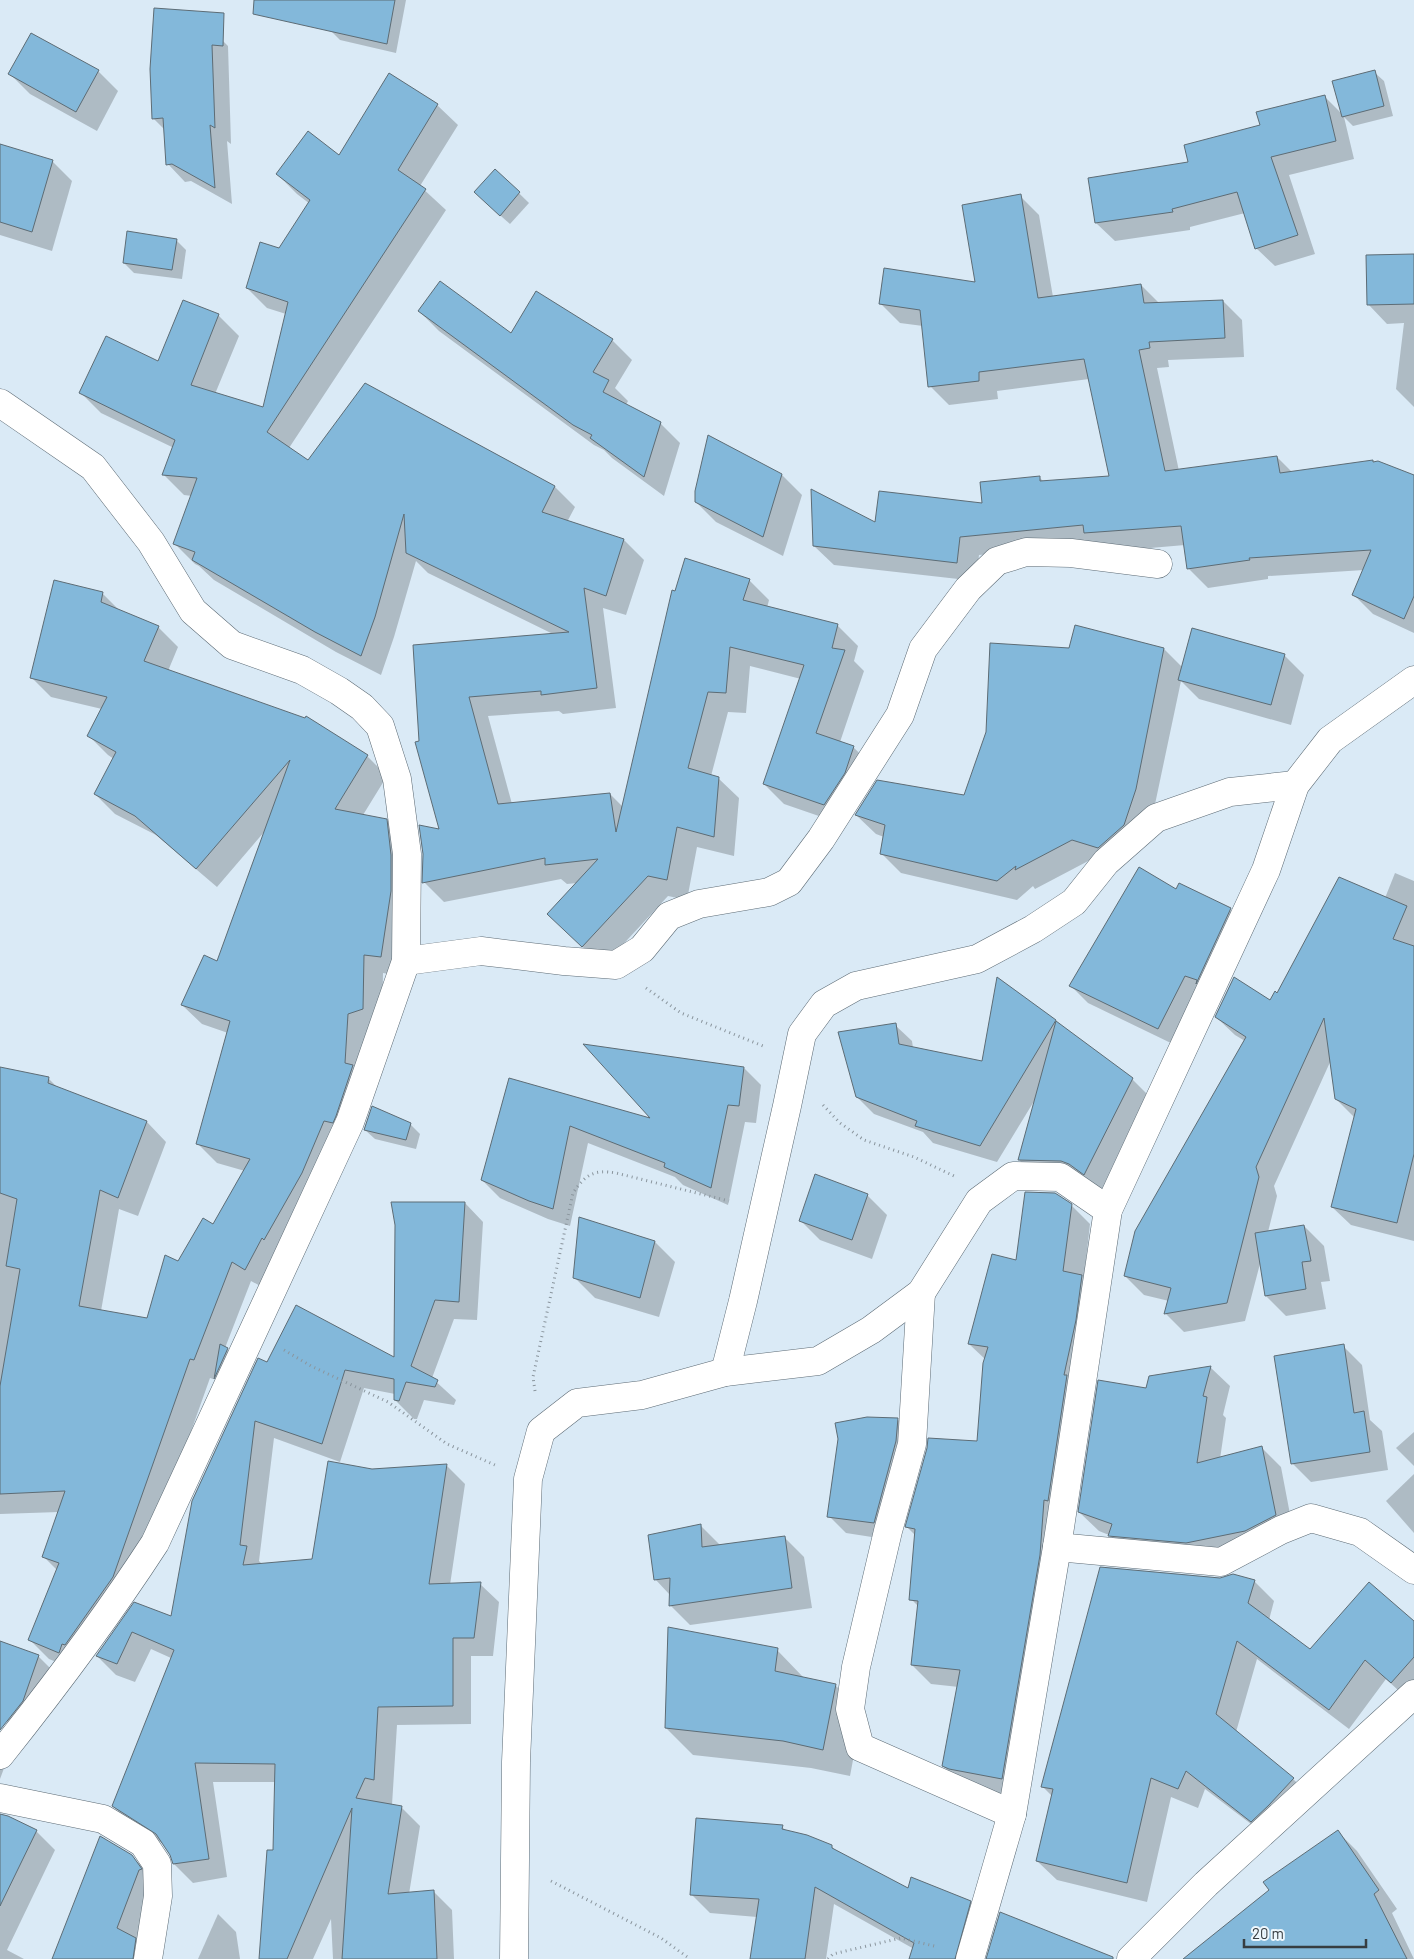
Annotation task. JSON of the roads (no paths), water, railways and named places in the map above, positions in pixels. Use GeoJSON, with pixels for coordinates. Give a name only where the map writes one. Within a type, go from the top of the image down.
{"type":"FeatureCollection","features":[{"type":"Feature","properties":{"kind":"street"},"geometry":{"type":"LineString","coordinates":[[0,403],[93,467],[151,542],[193,611],[232,645],[302,670],[338,690],[362,707],[380,726],[397,779],[407,854],[406,961],[350,1122],[155,1543],[72,1664],[0,1755]]}},
{"type":"Feature","properties":{"kind":"street"},"geometry":{"type":"LineString","coordinates":[[406,961],[481,951],[616,965],[642,949],[669,916],[699,904],[769,892],[789,882],[821,839],[900,715],[923,649],[968,589],[996,560],[1026,552],[1071,554],[1158,564]]}},
{"type":"Feature","properties":{"kind":"street"},"geometry":{"type":"LineString","coordinates":[[970,1957],[1012,1814],[1057,1547],[1108,1210],[1266,870],[1295,785],[1330,740],[1414,680]]}},
{"type":"Feature","properties":{"kind":"street"},"geometry":{"type":"LineString","coordinates":[[725,1372],[743,1301],[802,1034],[824,1004],[856,986],[978,959],[1033,929],[1074,902],[1106,862],[1156,818],[1230,792],[1295,785]]}},
{"type":"Feature","properties":{"kind":"street"},"geometry":{"type":"LineString","coordinates":[[514,1959],[516,1762],[528,1479],[542,1431],[577,1403],[642,1395],[725,1372],[818,1361],[871,1330],[921,1293],[979,1201],[1013,1176],[1060,1177],[1108,1210]]}},
{"type":"Feature","properties":{"kind":"street"},"geometry":{"type":"LineString","coordinates":[[921,1293],[912,1444],[888,1531],[860,1647],[850,1709],[860,1747],[1012,1814]]}},
{"type":"Feature","properties":{"kind":"street"},"geometry":{"type":"LineString","coordinates":[[1057,1547],[1221,1562],[1281,1530],[1311,1518],[1360,1532],[1414,1570]]}},
{"type":"Feature","properties":{"kind":"street"},"geometry":{"type":"LineString","coordinates":[[1131,1959],[1206,1884],[1414,1694]]}},
{"type":"Feature","properties":{"kind":"street"},"geometry":{"type":"LineString","coordinates":[[0,1798],[103,1819],[143,1843],[157,1864],[158,1896],[148,1959]]}}]}
